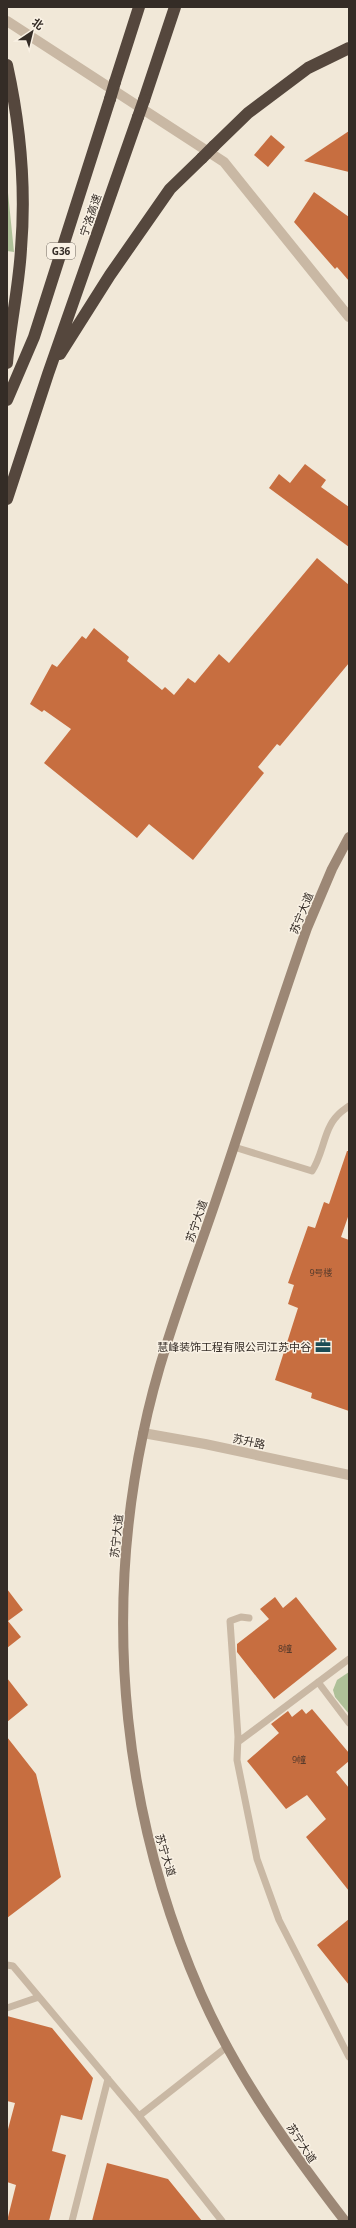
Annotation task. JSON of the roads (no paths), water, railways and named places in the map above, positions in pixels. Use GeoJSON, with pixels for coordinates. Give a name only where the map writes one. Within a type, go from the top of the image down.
{"type":"FeatureCollection","features":[{"type":"Feature","properties":{"kind":"highway","name":"宁洛高速"},"geometry":{"type":"LineString","coordinates":[[7,400],[34,336],[139,7]]}},
{"type":"Feature","properties":{"kind":"highway","name":"宁洛高速"},"geometry":{"type":"LineString","coordinates":[[7,500],[48,374],[175,7]]}},
{"type":"Feature","properties":{"kind":"highway"},"geometry":{"type":"LineString","coordinates":[[48,374],[110,275],[170,189],[248,113],[308,68],[349,48]]}},
{"type":"Feature","properties":{"kind":"highway"},"geometry":{"type":"LineString","coordinates":[[7,65],[16,106],[22,198],[21,249],[9,332],[7,363]]}},
{"type":"Feature","properties":{"kind":"street"},"geometry":{"type":"LineString","coordinates":[[7,21],[224,162],[349,317]]}},
{"type":"Feature","properties":{"kind":"street","name":"苏宁大道"},"geometry":{"type":"LineString","coordinates":[[345,2221],[305,2170],[241,2070],[202,1995],[172,1917],[146,1832],[129,1738],[122,1648],[124,1571],[129,1520],[143,1433],[171,1332],[307,928],[332,869],[349,836]]}},
{"type":"Feature","properties":{"kind":"street","name":"苏升路"},"geometry":{"type":"LineString","coordinates":[[143,1433],[205,1444],[349,1475]]}},
{"type":"Feature","properties":{"kind":"lane"},"geometry":{"type":"LineString","coordinates":[[234,1147],[312,1171],[319,1162],[331,1126],[336,1117],[349,1106]]}},
{"type":"Feature","properties":{"kind":"lane"},"geometry":{"type":"LineString","coordinates":[[249,1618],[241,1617],[230,1621],[238,1742],[237,1760],[258,1859],[279,1920],[349,2057]]}},
{"type":"Feature","properties":{"kind":"lane"},"geometry":{"type":"LineString","coordinates":[[238,1742],[349,1659]]}},
{"type":"Feature","properties":{"kind":"lane"},"geometry":{"type":"LineString","coordinates":[[318,1682],[349,1723]]}},
{"type":"Feature","properties":{"kind":"lane"},"geometry":{"type":"LineString","coordinates":[[7,1965],[13,1966],[108,2079],[222,2221]]}},
{"type":"Feature","properties":{"kind":"lane"},"geometry":{"type":"LineString","coordinates":[[7,2008],[39,1997]]}},
{"type":"Feature","properties":{"kind":"lane"},"geometry":{"type":"LineString","coordinates":[[139,2116],[228,2046]]}},
{"type":"Feature","properties":{"kind":"lane"},"geometry":{"type":"LineString","coordinates":[[72,2221],[108,2079]]}},
{"type":"Feature","properties":{"kind":"place","name":"慧峰装饰工程有限公司江苏中谷"},"geometry":{"type":"Point","coordinates":[323,1346]}}]}
